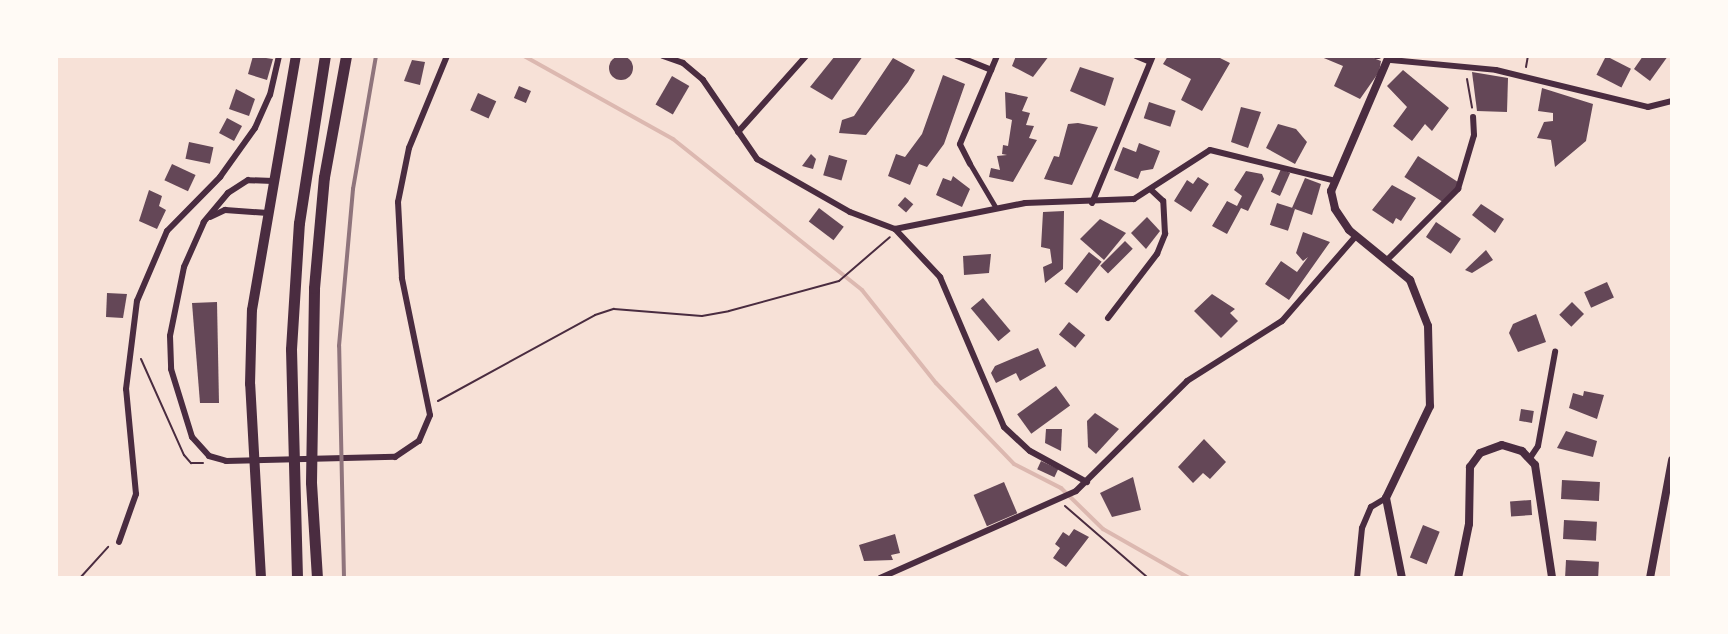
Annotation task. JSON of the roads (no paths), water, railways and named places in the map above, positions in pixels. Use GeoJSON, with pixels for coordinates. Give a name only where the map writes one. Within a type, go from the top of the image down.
{"type":"FeatureCollection","features":[{"type":"Feature","properties":{"kind":"highway"},"geometry":{"type":"LineString","coordinates":[[297,578],[291,349],[299,223],[325,56]]}},
{"type":"Feature","properties":{"kind":"highway"},"geometry":{"type":"LineString","coordinates":[[317,578],[311,345],[324,177],[346,56]]}},
{"type":"Feature","properties":{"kind":"main road"},"geometry":{"type":"LineString","coordinates":[[261,578],[250,384],[252,310],[296,56]]}},
{"type":"Feature","properties":{"kind":"street"},"geometry":{"type":"LineString","coordinates":[[119,542],[137,486],[126,389],[137,301],[167,231],[220,177],[255,128],[270,95],[279,56]]}},
{"type":"Feature","properties":{"kind":"street"},"geometry":{"type":"LineString","coordinates":[[273,181],[248,180],[228,193],[204,222],[184,267],[170,336],[171,369],[187,426],[209,456],[236,461],[395,457],[409,450],[427,428],[430,403],[402,278],[398,202],[409,148],[447,56]]}},
{"type":"Feature","properties":{"kind":"street"},"geometry":{"type":"LineString","coordinates":[[663,56],[694,70],[757,159],[870,222],[895,229],[996,208],[1115,203],[1151,190],[1210,150],[1332,180]]}},
{"type":"Feature","properties":{"kind":"street"},"geometry":{"type":"LineString","coordinates":[[738,132],[806,56]]}},
{"type":"Feature","properties":{"kind":"street"},"geometry":{"type":"LineString","coordinates":[[957,56],[991,70]]}},
{"type":"Feature","properties":{"kind":"street"},"geometry":{"type":"LineString","coordinates":[[996,208],[960,144],[997,56]]}},
{"type":"Feature","properties":{"kind":"street"},"geometry":{"type":"LineString","coordinates":[[1092,203],[1151,59],[1136,56]]}},
{"type":"Feature","properties":{"kind":"street"},"geometry":{"type":"LineString","coordinates":[[1357,578],[1362,528],[1371,507],[1386,498],[1425,423],[1433,377],[1428,326],[1419,293],[1389,258],[1356,236],[1335,209],[1332,180],[1390,58],[1466,67],[1648,107],[1672,101]]}},
{"type":"Feature","properties":{"kind":"street"},"geometry":{"type":"LineString","coordinates":[[1389,258],[1458,189],[1474,135],[1473,117]]}},
{"type":"Feature","properties":{"kind":"street"},"geometry":{"type":"LineString","coordinates":[[1108,318],[1152,263],[1165,234],[1163,201],[1151,190]]}},
{"type":"Feature","properties":{"kind":"street"},"geometry":{"type":"LineString","coordinates":[[204,222],[225,210],[268,213]]}},
{"type":"Feature","properties":{"kind":"street"},"geometry":{"type":"LineString","coordinates":[[895,229],[940,277],[1004,427],[1030,451],[1087,482]]}},
{"type":"Feature","properties":{"kind":"street"},"geometry":{"type":"LineString","coordinates":[[880,578],[1062,500],[1076,491],[1187,381],[1282,321],[1356,236]]}},
{"type":"Feature","properties":{"kind":"street"},"geometry":{"type":"LineString","coordinates":[[1530,458],[1538,446],[1555,352]]}},
{"type":"Feature","properties":{"kind":"street"},"geometry":{"type":"LineString","coordinates":[[1458,578],[1469,524],[1468,476],[1474,460],[1502,445],[1530,458],[1537,474],[1552,578]]}},
{"type":"Feature","properties":{"kind":"street"},"geometry":{"type":"LineString","coordinates":[[1650,578],[1672,460]]}},
{"type":"Feature","properties":{"kind":"street"},"geometry":{"type":"LineString","coordinates":[[1386,498],[1402,578]]}},
{"type":"Feature","properties":{"kind":"waterway"},"geometry":{"type":"LineString","coordinates":[[524,56],[673,139],[862,290],[936,383],[1014,464],[1061,488],[1103,529],[1189,578]]}},
{"type":"Feature","properties":{"kind":"railway"},"geometry":{"type":"LineString","coordinates":[[344,578],[339,346],[353,189],[376,56]]}}]}
